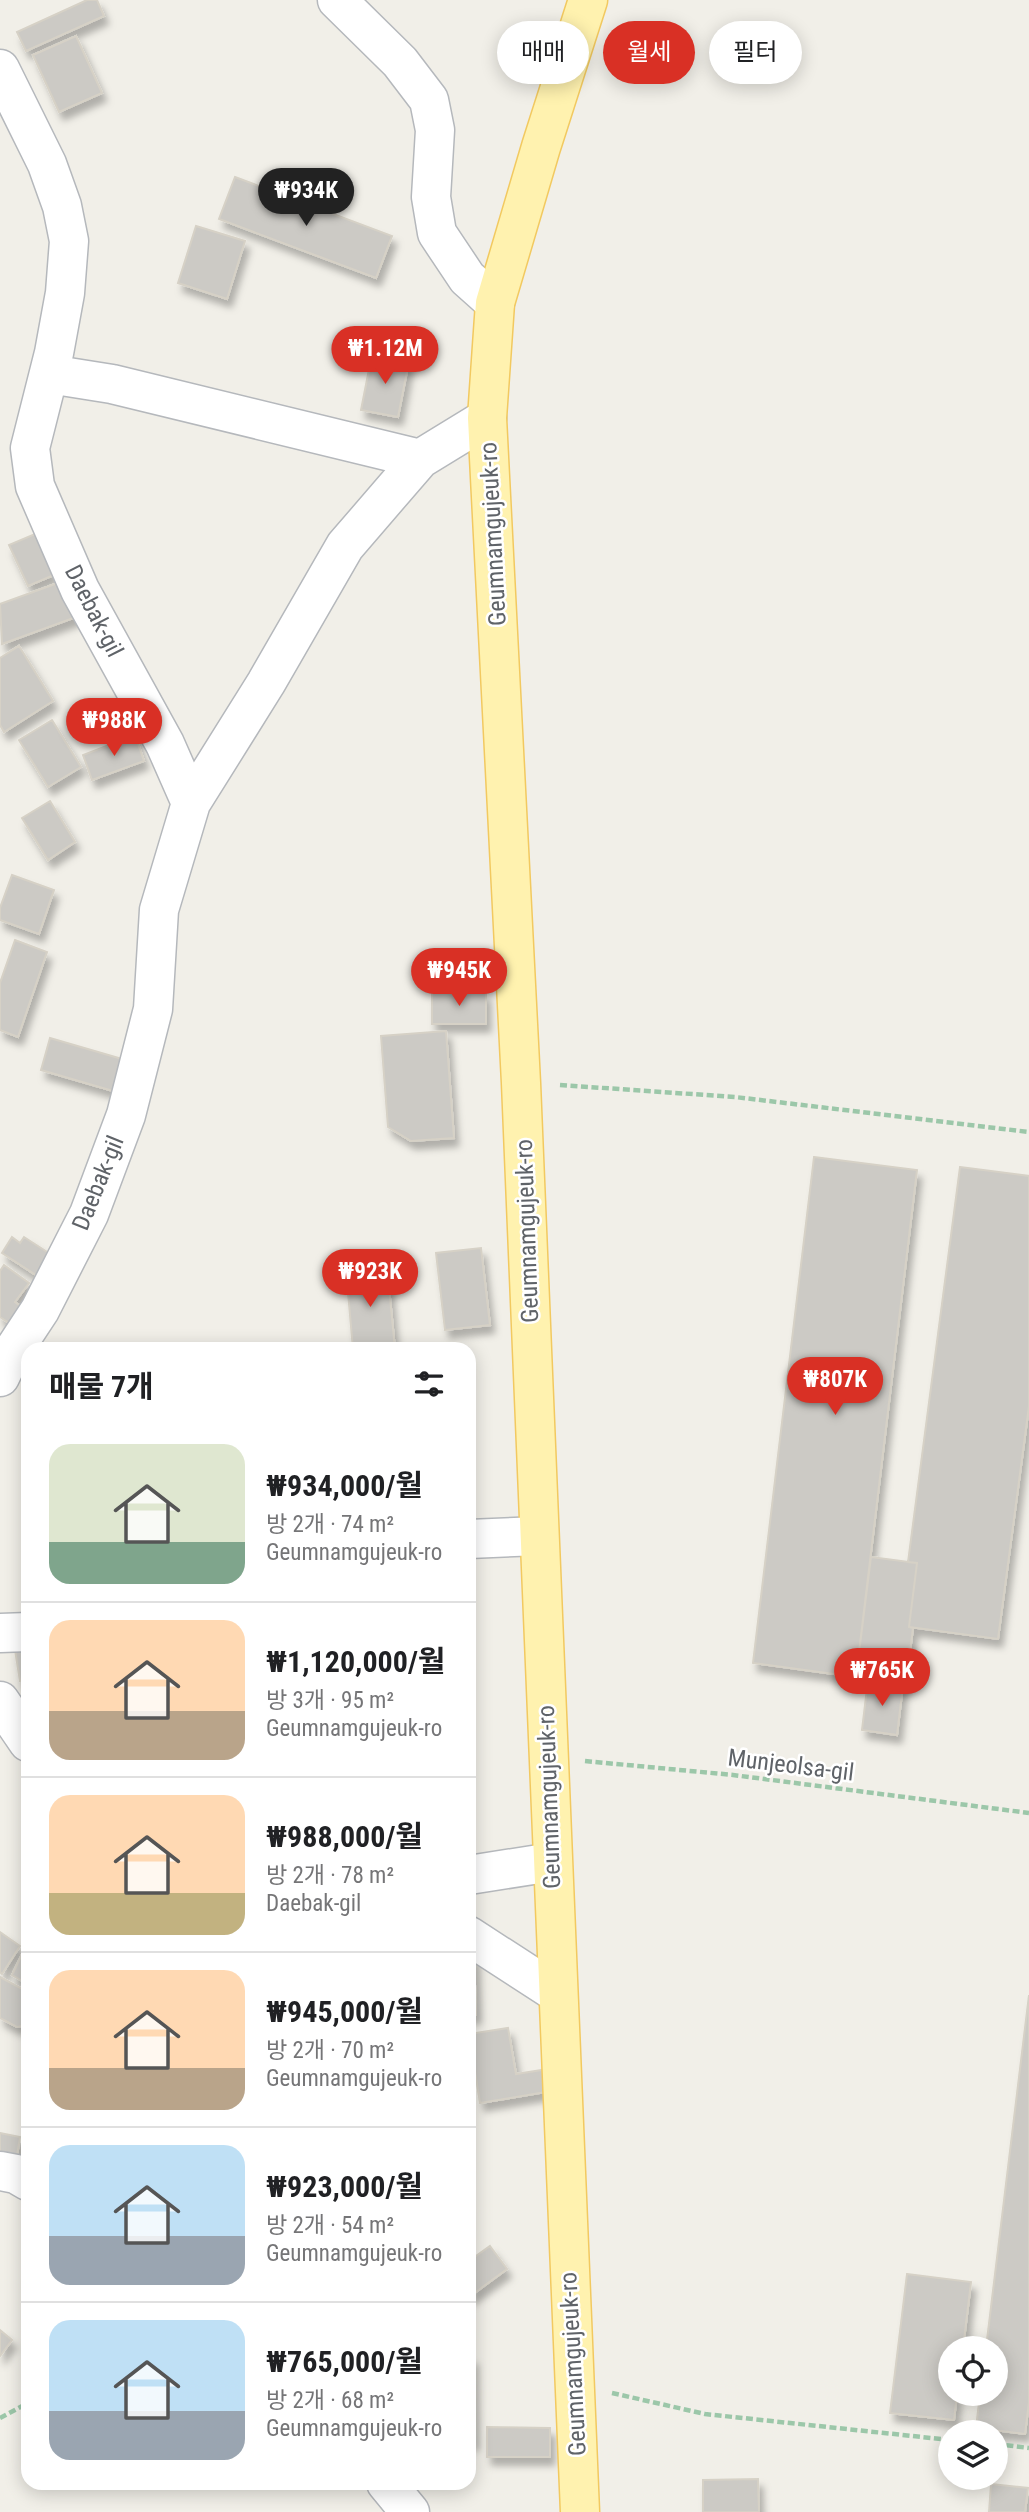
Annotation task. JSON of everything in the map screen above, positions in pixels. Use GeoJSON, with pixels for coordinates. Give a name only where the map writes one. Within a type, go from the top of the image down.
{"type":"FeatureCollection","features":[{"type":"Feature","properties":{"kind":"main road","name":"Geumnamgujeuk-ro"},"geometry":{"type":"LineString","coordinates":[[580,2512],[521,1083],[487,418],[495,303],[588,0]]}},
{"type":"Feature","properties":{"kind":"street"},"geometry":{"type":"LineString","coordinates":[[337,0],[400,62],[429,100],[435,130],[431,197],[437,233],[467,278],[495,303]]}},
{"type":"Feature","properties":{"kind":"street","name":"Daebak-gil"},"geometry":{"type":"LineString","coordinates":[[0,69],[47,164],[62,206],[69,241],[65,293],[49,374],[30,448],[35,486],[80,590],[165,744],[191,803],[159,911],[153,1009],[126,1115],[89,1214],[40,1310],[11,1353],[0,1377]]}},
{"type":"Feature","properties":{"kind":"street"},"geometry":{"type":"LineString","coordinates":[[49,374],[112,384],[420,459]]}},
{"type":"Feature","properties":{"kind":"street"},"geometry":{"type":"LineString","coordinates":[[191,803],[266,684],[345,547],[420,459],[487,418]]}},
{"type":"Feature","properties":{"kind":"street"},"geometry":{"type":"LineString","coordinates":[[476,1539],[539,1536]]}},
{"type":"Feature","properties":{"kind":"street"},"geometry":{"type":"LineString","coordinates":[[0,1633],[21,1632]]}},
{"type":"Feature","properties":{"kind":"street"},"geometry":{"type":"LineString","coordinates":[[0,1701],[21,1732]]}},
{"type":"Feature","properties":{"kind":"street"},"geometry":{"type":"LineString","coordinates":[[476,1874],[552,1862]]}},
{"type":"Feature","properties":{"kind":"street"},"geometry":{"type":"LineString","coordinates":[[476,1941],[557,1993]]}},
{"type":"Feature","properties":{"kind":"street"},"geometry":{"type":"LineString","coordinates":[[0,2171],[21,2177]]}},
{"type":"Feature","properties":{"kind":"street"},"geometry":{"type":"LineString","coordinates":[[392,2490],[410,2512]]}},
{"type":"Feature","properties":{"kind":"path"},"geometry":{"type":"LineString","coordinates":[[521,1083],[735,1097],[1029,1132]]}},
{"type":"Feature","properties":{"kind":"path","name":"Munjeolsa-gil"},"geometry":{"type":"LineString","coordinates":[[548,1758],[733,1775],[1029,1813]]}},
{"type":"Feature","properties":{"kind":"path"},"geometry":{"type":"LineString","coordinates":[[573,2379],[624,2397],[705,2414],[938,2439]]}},
{"type":"Feature","properties":{"kind":"path"},"geometry":{"type":"LineString","coordinates":[[0,2418],[21,2407]]}},
{"type":"Feature","properties":{"kind":"path"},"geometry":{"type":"LineString","coordinates":[[1008,2445],[1029,2448]]}},
{"type":"Feature","properties":{"kind":"building"},"geometry":{"type":"Polygon","coordinates":[[[87,0],[97,0],[104,16],[26,51],[17,32],[87,0]]]}},
{"type":"Feature","properties":{"kind":"building"},"geometry":{"type":"Polygon","coordinates":[[[76,36],[102,93],[59,112],[33,55],[76,36]]]}},
{"type":"Feature","properties":{"kind":"building"},"geometry":{"type":"Polygon","coordinates":[[[235,177],[392,236],[376,278],[219,219],[235,177]]]}},
{"type":"Feature","properties":{"kind":"building"},"geometry":{"type":"Polygon","coordinates":[[[196,226],[245,241],[227,299],[178,283],[196,226]]]}},
{"type":"Feature","properties":{"kind":"building"},"geometry":{"type":"Polygon","coordinates":[[[372,354],[409,361],[398,417],[361,410],[372,354]]]}},
{"type":"Feature","properties":{"kind":"building"},"geometry":{"type":"Polygon","coordinates":[[[35,534],[54,575],[28,586],[9,545],[35,534]]]}},
{"type":"Feature","properties":{"kind":"building"},"geometry":{"type":"Polygon","coordinates":[[[66,580],[79,616],[2,644],[0,604],[66,580]]]}},
{"type":"Feature","properties":{"kind":"building"},"geometry":{"type":"Polygon","coordinates":[[[19,646],[53,701],[4,732],[0,725],[0,658],[19,646]]]}},
{"type":"Feature","properties":{"kind":"building"},"geometry":{"type":"Polygon","coordinates":[[[52,720],[81,767],[48,787],[19,740],[52,720]]]}},
{"type":"Feature","properties":{"kind":"building"},"geometry":{"type":"Polygon","coordinates":[[[135,735],[144,761],[92,780],[83,755],[135,735]]]}},
{"type":"Feature","properties":{"kind":"building"},"geometry":{"type":"Polygon","coordinates":[[[50,801],[75,842],[48,860],[22,818],[50,801]]]}},
{"type":"Feature","properties":{"kind":"building"},"geometry":{"type":"Polygon","coordinates":[[[12,875],[54,890],[39,934],[0,920],[0,908],[12,875]]]}},
{"type":"Feature","properties":{"kind":"building"},"geometry":{"type":"Polygon","coordinates":[[[15,940],[47,952],[18,1037],[0,1030],[0,983],[15,940]]]}},
{"type":"Feature","properties":{"kind":"building"},"geometry":{"type":"Polygon","coordinates":[[[432,993],[486,993],[486,1024],[432,1024],[432,993]]]}},
{"type":"Feature","properties":{"kind":"building"},"geometry":{"type":"Polygon","coordinates":[[[446,1031],[454,1138],[411,1141],[388,1127],[381,1036],[446,1031]]]}},
{"type":"Feature","properties":{"kind":"building"},"geometry":{"type":"Polygon","coordinates":[[[50,1038],[122,1059],[113,1091],[41,1070],[50,1038]]]}},
{"type":"Feature","properties":{"kind":"building"},"geometry":{"type":"Polygon","coordinates":[[[814,1157],[917,1170],[856,1677],[753,1663],[814,1157]]]}},
{"type":"Feature","properties":{"kind":"building"},"geometry":{"type":"Polygon","coordinates":[[[960,1167],[1029,1176],[1029,1406],[998,1639],[909,1627],[917,1563],[908,1562],[960,1167]]]}},
{"type":"Feature","properties":{"kind":"building"},"geometry":{"type":"Polygon","coordinates":[[[12,1237],[20,1243],[24,1237],[55,1257],[42,1279],[2,1253],[12,1237]]]}},
{"type":"Feature","properties":{"kind":"building"},"geometry":{"type":"Polygon","coordinates":[[[481,1248],[490,1325],[445,1330],[436,1253],[481,1248]]]}},
{"type":"Feature","properties":{"kind":"building"},"geometry":{"type":"Polygon","coordinates":[[[4,1265],[29,1283],[15,1302],[27,1311],[15,1327],[0,1317],[0,1271],[4,1265]]]}},
{"type":"Feature","properties":{"kind":"building"},"geometry":{"type":"Polygon","coordinates":[[[387,1267],[394,1342],[352,1342],[346,1270],[387,1267]]]}},
{"type":"Feature","properties":{"kind":"building"},"geometry":{"type":"Polygon","coordinates":[[[871,1557],[917,1563],[909,1627],[913,1628],[906,1684],[856,1677],[871,1557]]]}},
{"type":"Feature","properties":{"kind":"building"},"geometry":{"type":"Polygon","coordinates":[[[21,1649],[20,1681],[15,1650],[21,1649]]]}},
{"type":"Feature","properties":{"kind":"building"},"geometry":{"type":"Polygon","coordinates":[[[868,1680],[903,1685],[897,1735],[862,1730],[868,1680]]]}},
{"type":"Feature","properties":{"kind":"building"},"geometry":{"type":"Polygon","coordinates":[[[0,1932],[20,1946],[2,1974],[0,1972],[0,1932]]]}},
{"type":"Feature","properties":{"kind":"building"},"geometry":{"type":"Polygon","coordinates":[[[21,1956],[21,1980],[12,1975],[21,1956]]]}},
{"type":"Feature","properties":{"kind":"building"},"geometry":{"type":"Polygon","coordinates":[[[0,1977],[21,1988],[21,2026],[17,2027],[0,2018],[0,1977]]]}},
{"type":"Feature","properties":{"kind":"building"},"geometry":{"type":"Polygon","coordinates":[[[1029,1995],[1029,2402],[1025,2434],[1008,2432],[1008,2420],[977,2420],[979,2406],[1008,2406],[1008,2336],[987,2336],[1029,1995]]]}},
{"type":"Feature","properties":{"kind":"building"},"geometry":{"type":"Polygon","coordinates":[[[508,2028],[516,2074],[542,2070],[546,2092],[480,2103],[476,2078],[476,2033],[508,2028]]]}},
{"type":"Feature","properties":{"kind":"building"},"geometry":{"type":"Polygon","coordinates":[[[0,2133],[20,2137],[16,2162],[0,2160],[0,2133]]]}},
{"type":"Feature","properties":{"kind":"building"},"geometry":{"type":"Polygon","coordinates":[[[490,2246],[507,2269],[476,2292],[476,2256],[490,2246]]]}},
{"type":"Feature","properties":{"kind":"building"},"geometry":{"type":"Polygon","coordinates":[[[907,2274],[971,2282],[964,2336],[938,2336],[938,2406],[956,2406],[954,2420],[890,2413],[907,2274]]]}},
{"type":"Feature","properties":{"kind":"building"},"geometry":{"type":"Polygon","coordinates":[[[0,2330],[12,2340],[0,2356],[0,2330]]]}},
{"type":"Feature","properties":{"kind":"building"},"geometry":{"type":"Polygon","coordinates":[[[487,2427],[550,2428],[550,2457],[487,2457],[487,2427]]]}},
{"type":"Feature","properties":{"kind":"building"},"geometry":{"type":"Polygon","coordinates":[[[758,2479],[759,2512],[703,2512],[703,2480],[758,2479]]]}},
{"type":"Feature","properties":{"kind":"building"},"geometry":{"type":"Polygon","coordinates":[[[1008,2486],[1028,2488],[1025,2512],[989,2512],[991,2490],[1008,2490],[1008,2486]]]}}]}
